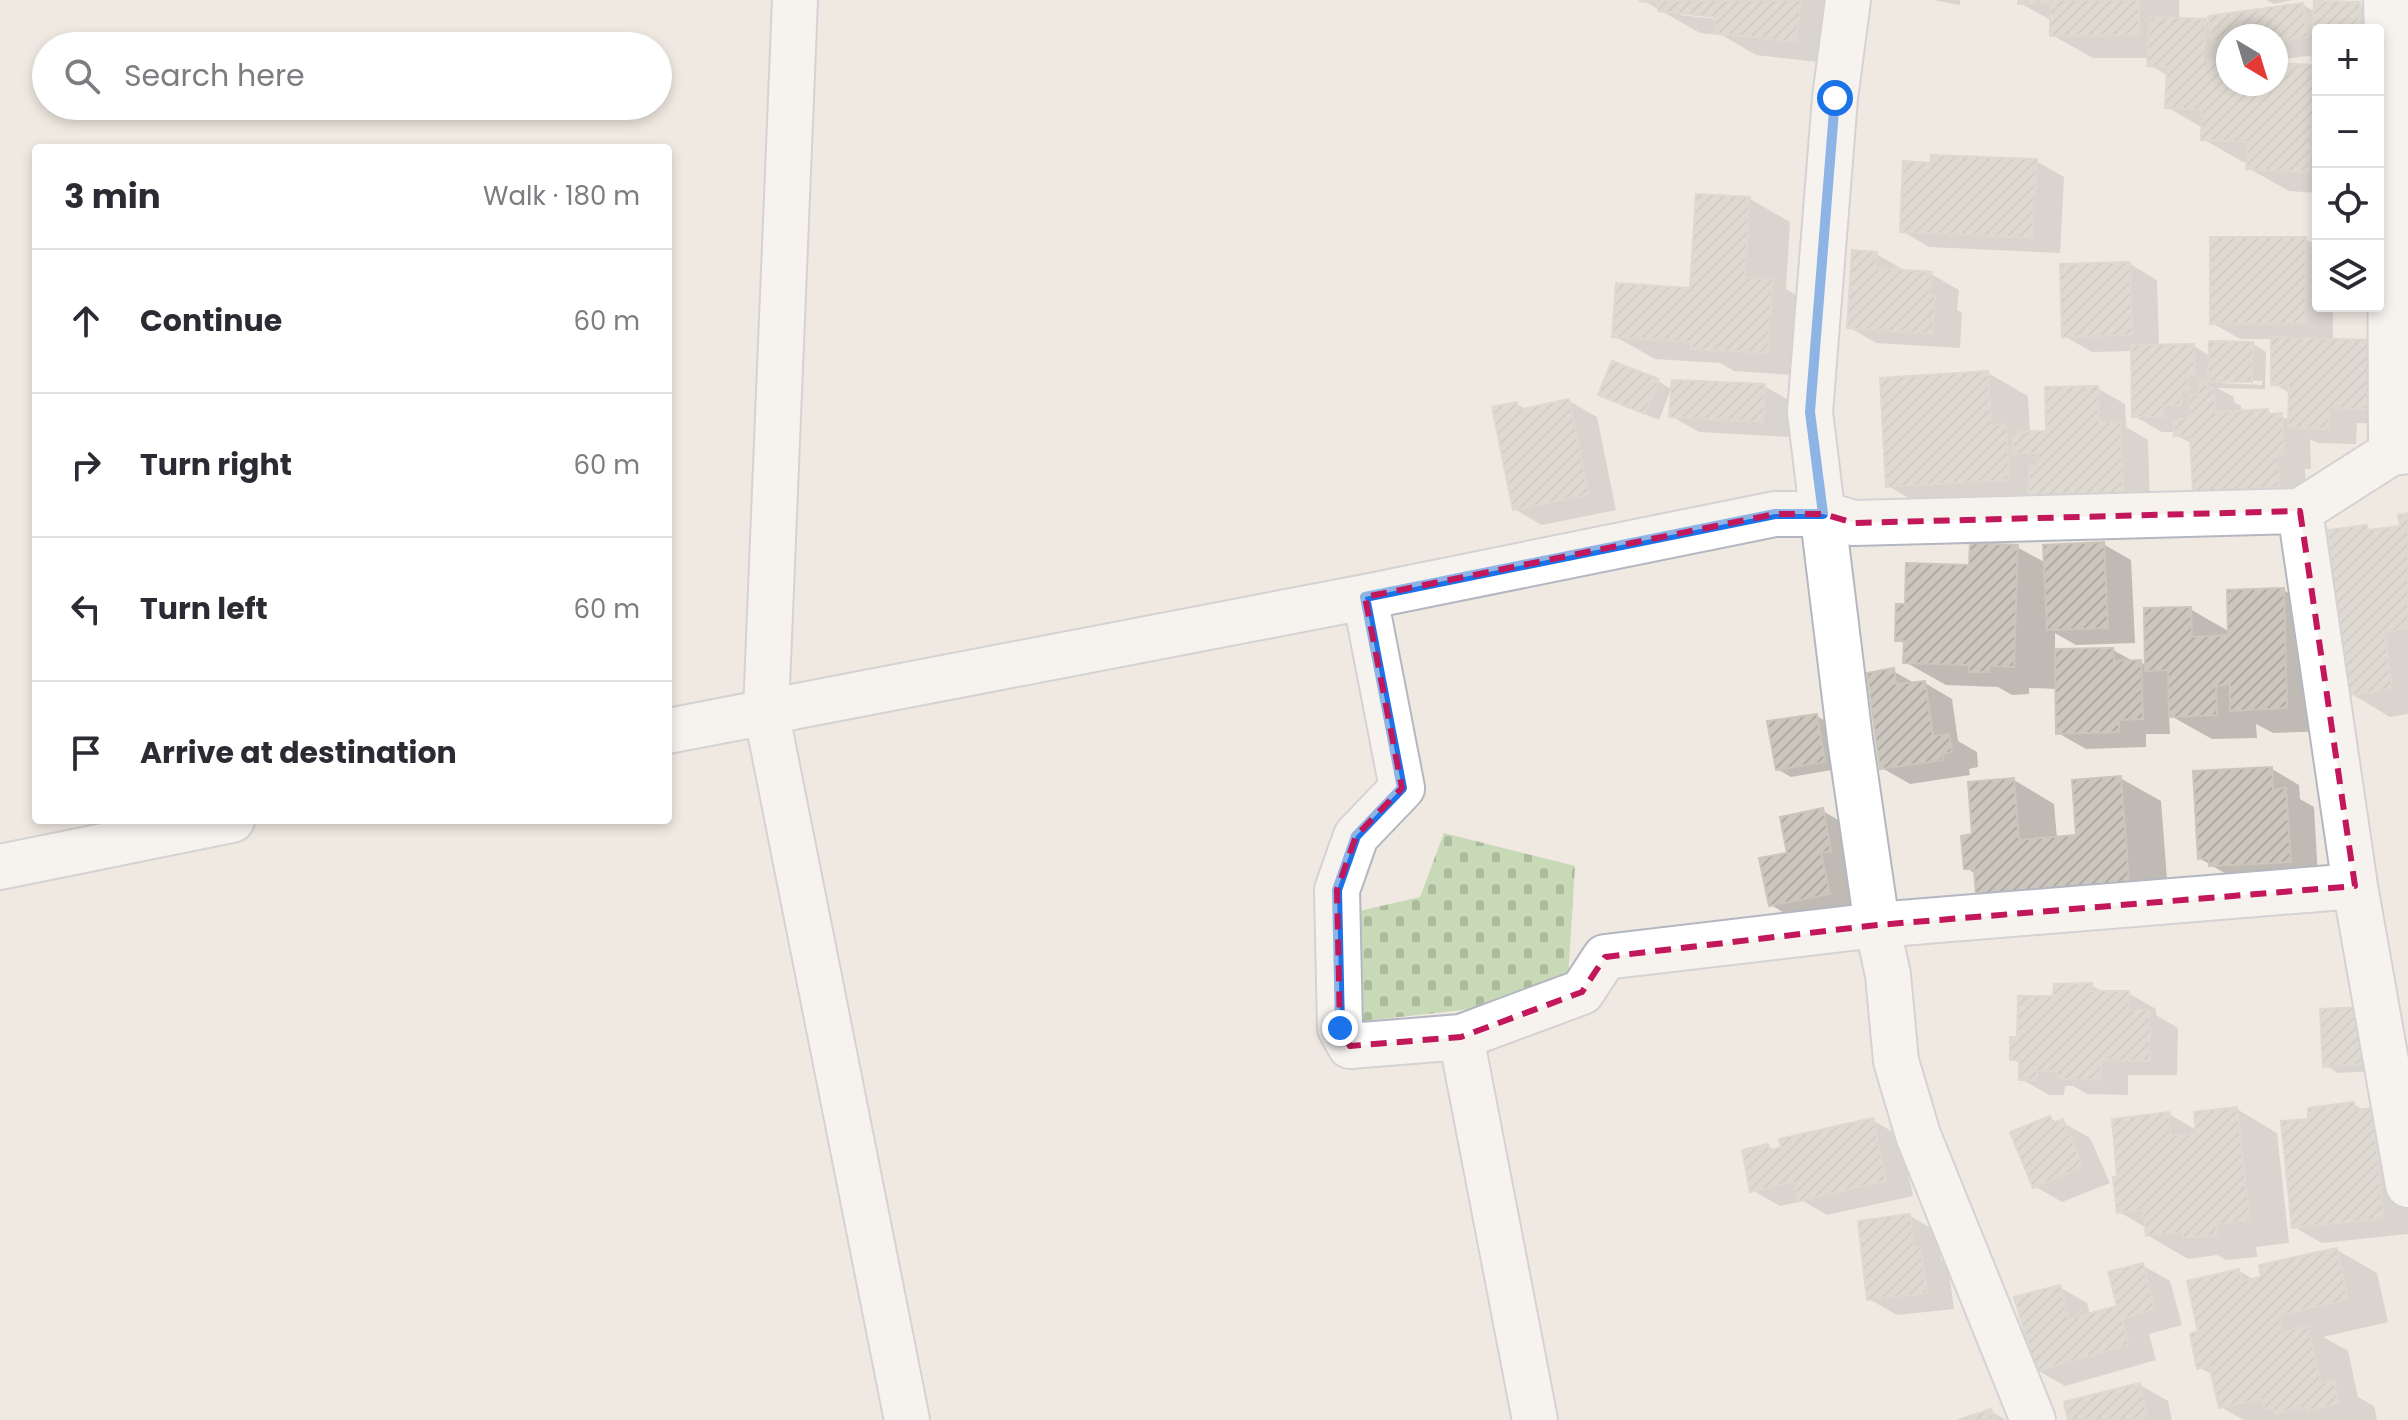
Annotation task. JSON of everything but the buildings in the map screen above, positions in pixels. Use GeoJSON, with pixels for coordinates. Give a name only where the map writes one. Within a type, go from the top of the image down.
{"type":"FeatureCollection","features":[{"type":"Feature","properties":{"kind":"street"},"geometry":{"type":"LineString","coordinates":[[795,0],[766,711],[907,1420]]}},
{"type":"Feature","properties":{"kind":"street"},"geometry":{"type":"LineString","coordinates":[[1848,0],[1835,98],[1810,412],[1850,739],[1877,925],[1888,975],[1896,1061],[1918,1135],[2033,1420]]}},
{"type":"Feature","properties":{"kind":"street"},"geometry":{"type":"LineString","coordinates":[[672,730],[1365,597],[1775,514],[1823,514],[1854,523],[2300,511],[2399,452],[2386,0]]}},
{"type":"Feature","properties":{"kind":"street"},"geometry":{"type":"LineString","coordinates":[[2300,511],[2355,886],[2408,1185]]}},
{"type":"Feature","properties":{"kind":"street"},"geometry":{"type":"LineString","coordinates":[[1365,597],[1402,788],[1356,836],[1337,890],[1340,1028],[1350,1046],[1461,1037],[1582,992],[1605,957],[1877,925],[2355,886]]}},
{"type":"Feature","properties":{"kind":"street"},"geometry":{"type":"LineString","coordinates":[[0,867],[212,824]]}},
{"type":"Feature","properties":{"kind":"street"},"geometry":{"type":"LineString","coordinates":[[1461,1037],[1535,1420]]}},
{"type":"Feature","properties":{"kind":"highlighted area"},"geometry":{"type":"Polygon","coordinates":[[[2300,511],[2355,886],[1877,925],[1605,957],[1582,992],[1461,1037],[1350,1046],[1340,1028],[1337,890],[1356,836],[1402,788],[1365,597],[1775,514],[1823,514],[1854,523],[2300,511]]]}},
{"type":"Feature","properties":{"kind":"green space"},"geometry":{"type":"Polygon","coordinates":[[[1444,833],[1575,866],[1568,979],[1479,1008],[1356,1022],[1355,912],[1420,897],[1444,833]]]}},
{"type":"Feature","properties":{"kind":"route"},"geometry":{"type":"LineString","coordinates":[[1340,1028],[1337,890],[1356,836],[1402,788],[1365,597],[1775,514],[1823,514],[1810,412],[1835,98]]}}]}
